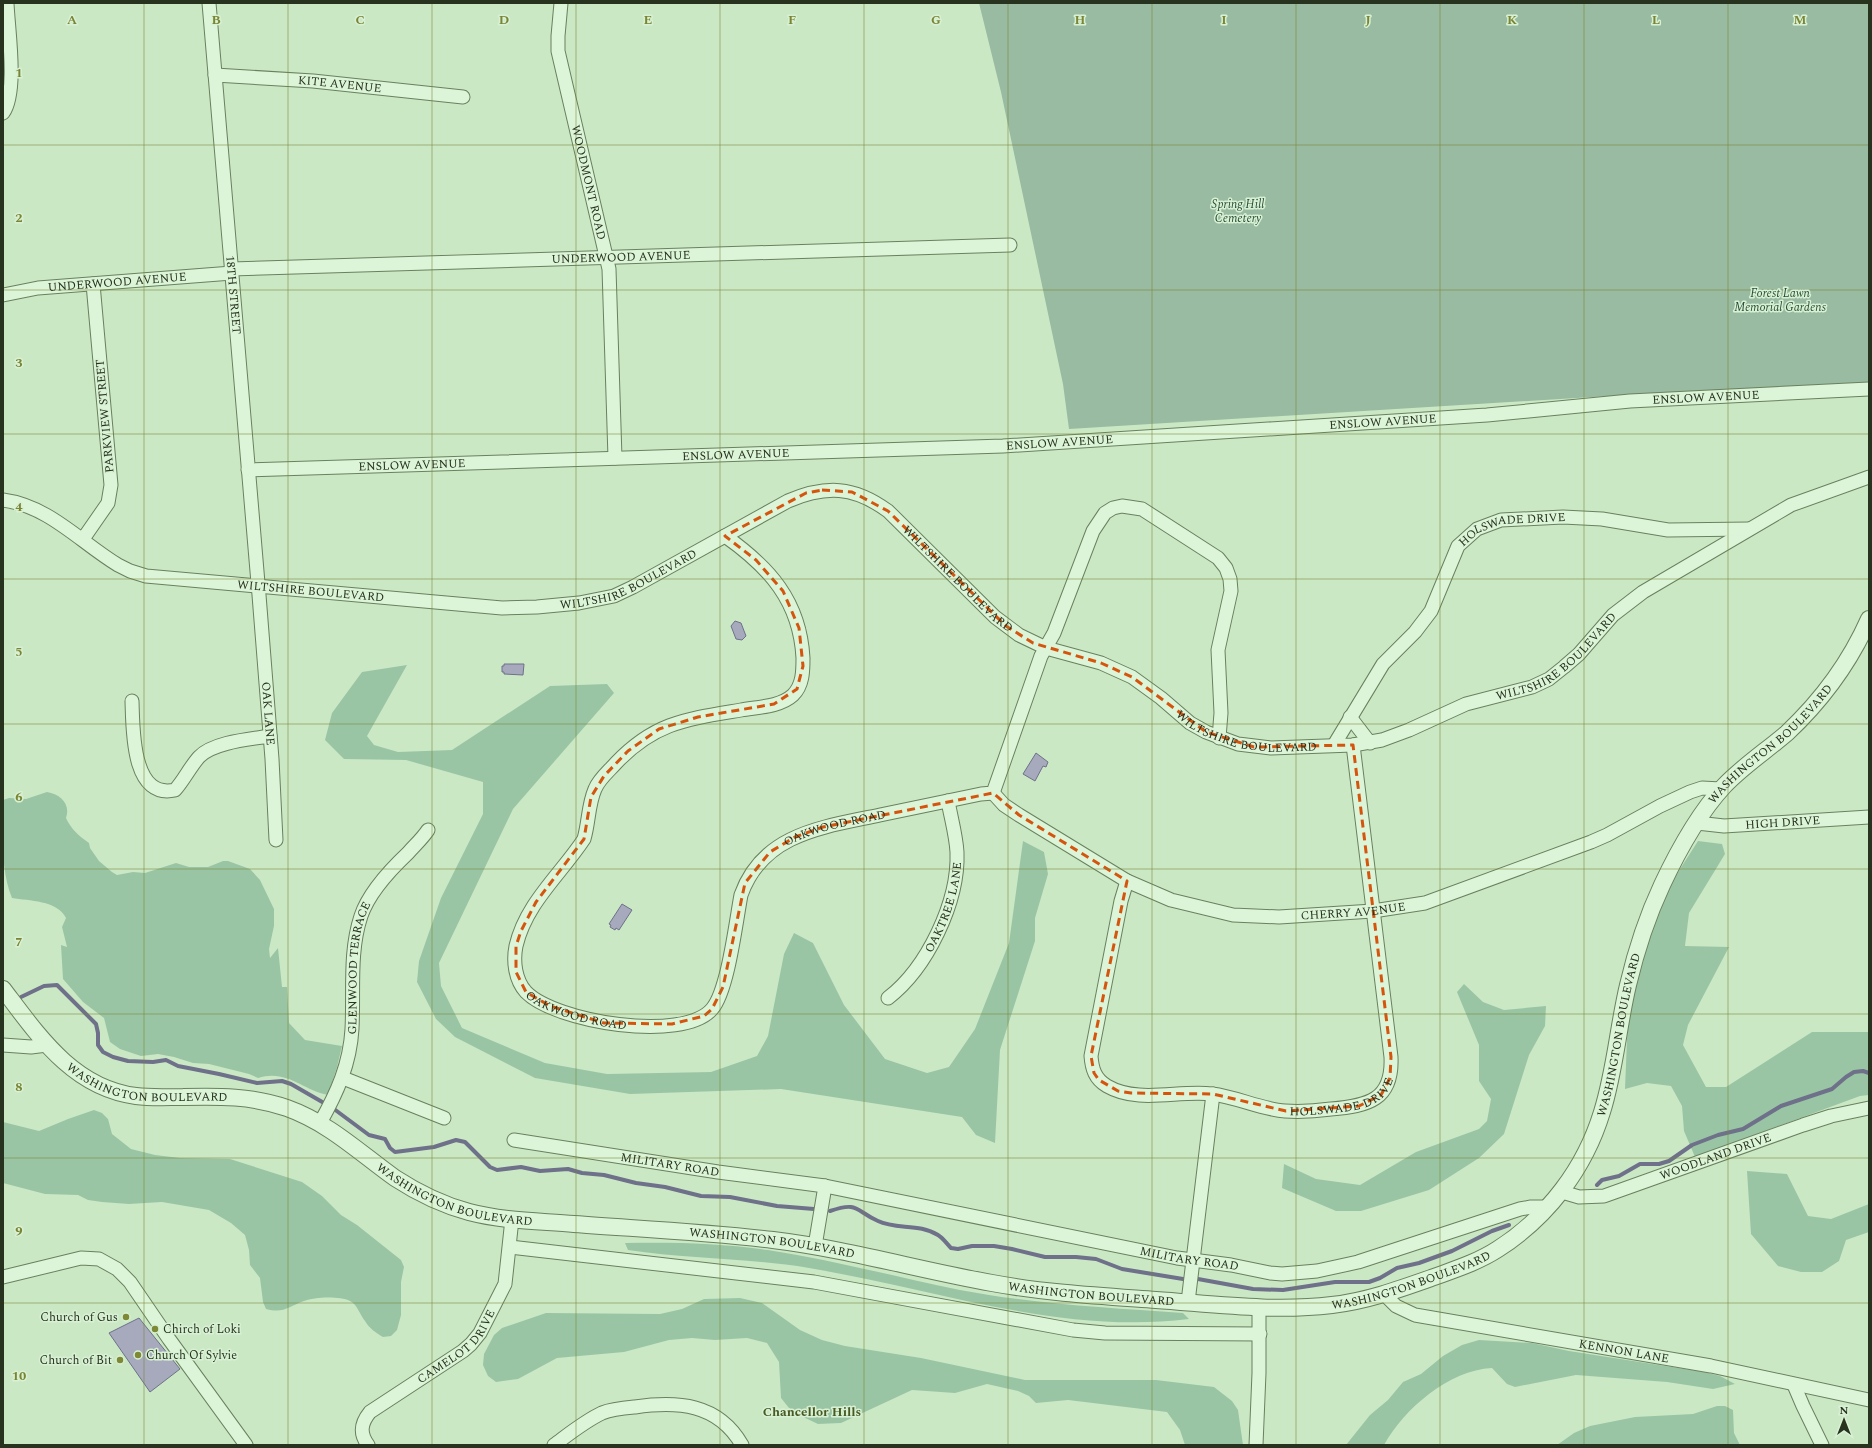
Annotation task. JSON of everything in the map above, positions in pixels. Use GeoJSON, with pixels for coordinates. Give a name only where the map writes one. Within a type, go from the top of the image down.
{"type":"FeatureCollection","features":[{"type":"Feature","properties":{"kind":"street"},"geometry":{"type":"LineString","coordinates":[[3,113],[6,108],[11,85],[6,3]]}},
{"type":"Feature","properties":{"kind":"street","name":"18TH STREET"},"geometry":{"type":"LineString","coordinates":[[209,3],[259,586]]}},
{"type":"Feature","properties":{"kind":"street","name":"WOODMONT ROAD"},"geometry":{"type":"LineString","coordinates":[[561,3],[558,51],[610,276],[615,458]]}},
{"type":"Feature","properties":{"kind":"street","name":"KITE AVENUE"},"geometry":{"type":"LineString","coordinates":[[215,75],[313,81],[463,97]]}},
{"type":"Feature","properties":{"kind":"street","name":"UNDERWOOD AVENUE"},"geometry":{"type":"LineString","coordinates":[[3,296],[38,288],[232,271],[1010,245]]}},
{"type":"Feature","properties":{"kind":"street","name":"PARKVIEW STREET"},"geometry":{"type":"LineString","coordinates":[[83,539],[108,503],[111,485],[93,284]]}},
{"type":"Feature","properties":{"kind":"street","name":"ENSLOW AVENUE"},"geometry":{"type":"LineString","coordinates":[[248,470],[1048,444],[1487,415],[1630,402],[1869,389]]}},
{"type":"Feature","properties":{"kind":"street","name":"WILTSHIRE BOULEVARD"},"geometry":{"type":"LineString","coordinates":[[3,500],[13,501],[34,508],[49,516],[83,539],[106,558],[130,572],[146,576],[502,608],[531,608],[580,603],[614,596],[788,501],[806,493],[822,490],[838,490],[858,494],[876,502],[888,511],[1006,626],[1026,639],[1046,648],[1101,663],[1132,677],[1161,698],[1190,723],[1219,738],[1238,744],[1260,748],[1334,746],[1370,743],[1409,730],[1466,704],[1532,687],[1548,679],[1579,654],[1613,615],[1627,603],[1791,505],[1869,477]]}},
{"type":"Feature","properties":{"kind":"street"},"geometry":{"type":"LineString","coordinates":[[994,794],[1046,648],[1054,633],[1098,521],[1105,513],[1113,508],[1122,506],[1142,509],[1218,558],[1226,568],[1230,579],[1229,602],[1219,637],[1218,650],[1221,712],[1219,738]]}},
{"type":"Feature","properties":{"kind":"street","name":"HOLSWADE DRIVE"},"geometry":{"type":"LineString","coordinates":[[1334,746],[1383,664],[1415,632],[1431,611],[1458,546],[1468,536],[1488,524],[1514,518],[1581,517],[1668,530],[1749,529]]}},
{"type":"Feature","properties":{"kind":"street","name":"OAKWOOD ROAD"},"geometry":{"type":"LineString","coordinates":[[725,536],[756,560],[771,574],[792,609],[799,628],[802,651],[803,674],[801,683],[792,695],[774,704],[698,717],[677,722],[659,729],[644,738],[628,751],[604,776],[596,786],[591,797],[584,839],[536,902],[521,931],[516,946],[516,972],[520,984],[526,992],[535,999],[550,1006],[585,1019],[624,1026],[656,1025],[692,1021],[704,1016],[712,1009],[724,987],[741,895],[745,883],[752,871],[770,852],[808,831],[948,801],[994,794]]}},
{"type":"Feature","properties":{"kind":"street","name":"OAK LANE"},"geometry":{"type":"LineString","coordinates":[[259,586],[276,840]]}},
{"type":"Feature","properties":{"kind":"street","name":"WASHINGTON BOULEVARD"},"geometry":{"type":"LineString","coordinates":[[3,989],[47,1045],[64,1063],[84,1078],[102,1088],[120,1093],[152,1097],[222,1096],[243,1098],[285,1108],[320,1123],[398,1179],[425,1195],[470,1212],[512,1219],[734,1236],[814,1246],[966,1278],[1026,1289],[1060,1293],[1259,1307],[1287,1308],[1335,1305],[1384,1294],[1453,1270],[1490,1254],[1534,1222],[1562,1192],[1590,1144],[1604,1108],[1628,986],[1637,951],[1649,914],[1674,860],[1697,823],[1721,789],[1803,717],[1818,700],[1842,668],[1868,625]]}},
{"type":"Feature","properties":{"kind":"street"},"geometry":{"type":"LineString","coordinates":[[132,701],[134,741],[137,760],[147,780],[160,790],[167,792],[175,790],[200,756],[207,751],[232,743],[270,736]]}},
{"type":"Feature","properties":{"kind":"street"},"geometry":{"type":"LineString","coordinates":[[1350,717],[1370,743]]}},
{"type":"Feature","properties":{"kind":"street","name":"HOLSWADE DRIVE"},"geometry":{"type":"LineString","coordinates":[[1127,882],[1093,1045],[1092,1065],[1094,1073],[1099,1080],[1107,1086],[1131,1093],[1146,1095],[1213,1094],[1270,1108],[1298,1111],[1360,1106],[1372,1101],[1381,1095],[1387,1086],[1390,1078],[1391,1062],[1353,745]]}},
{"type":"Feature","properties":{"kind":"street","name":"CHERRY AVENUE"},"geometry":{"type":"LineString","coordinates":[[994,794],[1004,805],[1019,815],[1127,882],[1171,900],[1233,915],[1279,916],[1373,911],[1406,907],[1443,897],[1607,835],[1660,806],[1690,792],[1702,788],[1721,789]]}},
{"type":"Feature","properties":{"kind":"street","name":"OAKTREE LANE"},"geometry":{"type":"LineString","coordinates":[[888,998],[903,985],[922,959],[939,930],[951,898],[957,853],[948,801]]}},
{"type":"Feature","properties":{"kind":"street","name":"HIGH DRIVE"},"geometry":{"type":"LineString","coordinates":[[1697,823],[1724,826],[1869,817]]}},
{"type":"Feature","properties":{"kind":"street","name":"GLENWOOD TERRACE"},"geometry":{"type":"LineString","coordinates":[[320,1123],[343,1078],[350,1050],[354,960],[356,939],[361,915],[382,882],[428,830]]}},
{"type":"Feature","properties":{"kind":"street"},"geometry":{"type":"LineString","coordinates":[[3,1045],[31,1047],[47,1045]]}},
{"type":"Feature","properties":{"kind":"street"},"geometry":{"type":"LineString","coordinates":[[343,1078],[444,1118]]}},
{"type":"Feature","properties":{"kind":"street"},"geometry":{"type":"LineString","coordinates":[[1188,1302],[1213,1094]]}},
{"type":"Feature","properties":{"kind":"street","name":"WOODLAND DRIVE"},"geometry":{"type":"LineString","coordinates":[[1562,1192],[1579,1196],[1604,1196],[1802,1125],[1831,1116],[1869,1108]]}},
{"type":"Feature","properties":{"kind":"street","name":"MILITARY ROAD"},"geometry":{"type":"LineString","coordinates":[[514,1140],[718,1172],[825,1186],[1177,1258],[1232,1265],[1270,1274],[1317,1271],[1358,1262],[1520,1209],[1531,1207],[1549,1207]]}},
{"type":"Feature","properties":{"kind":"street"},"geometry":{"type":"LineString","coordinates":[[814,1246],[825,1186]]}},
{"type":"Feature","properties":{"kind":"street","name":"CAMELOT DRIVE"},"geometry":{"type":"LineString","coordinates":[[368,1445],[362,1434],[362,1427],[364,1420],[370,1412],[463,1351],[475,1338],[502,1294],[505,1284],[510,1247],[512,1219]]}},
{"type":"Feature","properties":{"kind":"street"},"geometry":{"type":"LineString","coordinates":[[510,1247],[807,1281],[1074,1330],[1127,1333],[1172,1332],[1260,1334]]}},
{"type":"Feature","properties":{"kind":"street"},"geometry":{"type":"LineString","coordinates":[[3,1277],[81,1258],[99,1259],[117,1269],[130,1282],[169,1339],[246,1445]]}},
{"type":"Feature","properties":{"kind":"street","name":"KENNON LANE"},"geometry":{"type":"LineString","coordinates":[[1384,1294],[1396,1306],[1415,1315],[1711,1366],[1869,1400]]}},
{"type":"Feature","properties":{"kind":"street"},"geometry":{"type":"LineString","coordinates":[[1256,1445],[1260,1334],[1259,1307]]}},
{"type":"Feature","properties":{"kind":"street"},"geometry":{"type":"LineString","coordinates":[[1794,1385],[1802,1406],[1822,1445]]}},
{"type":"Feature","properties":{"kind":"street"},"geometry":{"type":"LineString","coordinates":[[554,1445],[603,1413],[661,1403],[684,1405],[709,1414],[731,1431],[742,1445]]}},
{"type":"Feature","properties":{"kind":"highlighted area"},"geometry":{"type":"Polygon","coordinates":[[[822,490],[852,492],[888,511],[1006,626],[1033,643],[1101,663],[1132,677],[1206,732],[1254,747],[1353,745],[1391,1057],[1390,1078],[1381,1095],[1359,1106],[1286,1111],[1213,1094],[1131,1093],[1118,1091],[1099,1080],[1094,1073],[1091,1056],[1127,881],[1019,815],[993,793],[823,827],[795,837],[770,852],[745,883],[723,987],[712,1009],[704,1016],[672,1024],[604,1023],[550,1006],[526,992],[516,972],[516,946],[521,931],[536,902],[584,839],[591,797],[604,776],[628,751],[659,729],[698,717],[774,704],[797,689],[803,666],[799,628],[783,591],[756,560],[725,536],[806,493],[822,490]]]}},
{"type":"Feature","properties":{"kind":"green space","name":"Spring Hill Cemetery"},"geometry":{"type":"Polygon","coordinates":[[[979,3],[1869,3],[1869,384],[1641,394],[1069,429],[1063,384],[1001,92],[979,3]]]}},
{"type":"Feature","properties":{"kind":"green space"},"geometry":{"type":"Polygon","coordinates":[[[407,665],[367,736],[374,745],[398,752],[452,750],[550,686],[607,684],[614,693],[513,809],[439,963],[441,986],[462,1028],[545,1063],[607,1074],[711,1072],[757,1056],[768,1036],[784,954],[794,933],[813,943],[844,1005],[885,1059],[927,1073],[949,1067],[975,1029],[1009,943],[1023,841],[1044,852],[1048,874],[1035,918],[1035,941],[1000,1050],[995,1143],[976,1135],[962,1117],[781,1089],[630,1094],[535,1078],[455,1037],[436,1019],[417,982],[419,961],[441,898],[483,814],[483,782],[406,760],[344,759],[325,740],[332,713],[362,672],[407,665]]]}},
{"type":"Feature","properties":{"kind":"green space"},"geometry":{"type":"Polygon","coordinates":[[[47,792],[60,797],[63,800],[66,804],[66,818],[70,826],[89,843],[90,848],[99,861],[117,875],[133,872],[145,873],[176,863],[189,867],[208,867],[223,861],[228,861],[250,869],[260,880],[274,909],[274,926],[269,949],[270,958],[278,948],[282,987],[287,987],[289,1023],[305,1040],[342,1046],[328,1095],[278,1076],[258,1078],[249,1074],[209,1064],[193,1063],[174,1057],[158,1054],[141,1056],[120,1049],[110,1042],[104,1018],[83,1002],[63,979],[61,945],[67,947],[62,927],[66,918],[62,912],[56,908],[42,902],[12,898],[8,887],[3,850],[3,800],[9,798],[26,799],[47,792]]]}},
{"type":"Feature","properties":{"kind":"green space"},"geometry":{"type":"Polygon","coordinates":[[[1698,841],[1722,844],[1725,854],[1689,913],[1685,946],[1729,947],[1688,1025],[1683,1045],[1706,1087],[1726,1087],[1812,1032],[1869,1032],[1869,1095],[1860,1096],[1695,1157],[1684,1131],[1682,1106],[1671,1086],[1647,1083],[1625,1089],[1628,1015],[1653,911],[1698,841]]]}},
{"type":"Feature","properties":{"kind":"green space"},"geometry":{"type":"Polygon","coordinates":[[[1464,984],[1483,1002],[1504,1010],[1546,1006],[1545,1026],[1529,1055],[1504,1134],[1479,1158],[1429,1190],[1361,1211],[1336,1211],[1282,1188],[1284,1164],[1316,1179],[1360,1185],[1416,1152],[1479,1129],[1487,1121],[1491,1099],[1479,1081],[1479,1045],[1457,992],[1464,984]]]}},
{"type":"Feature","properties":{"kind":"green space"},"geometry":{"type":"Polygon","coordinates":[[[94,1110],[102,1113],[108,1119],[112,1134],[131,1149],[155,1155],[180,1158],[230,1159],[302,1182],[322,1196],[341,1215],[357,1225],[401,1260],[404,1267],[401,1282],[401,1315],[397,1330],[391,1336],[383,1337],[369,1326],[352,1302],[340,1298],[304,1301],[286,1309],[277,1311],[266,1309],[263,1302],[260,1278],[250,1265],[249,1250],[245,1235],[231,1223],[209,1210],[162,1202],[129,1204],[102,1202],[88,1200],[78,1195],[45,1194],[3,1183],[3,1122],[39,1131],[94,1110]]]}},
{"type":"Feature","properties":{"kind":"green space"},"geometry":{"type":"Polygon","coordinates":[[[1747,1171],[1787,1174],[1808,1216],[1831,1219],[1869,1204],[1869,1232],[1846,1240],[1839,1261],[1822,1272],[1801,1272],[1778,1266],[1751,1234],[1747,1171]]]}},
{"type":"Feature","properties":{"kind":"green space"},"geometry":{"type":"Polygon","coordinates":[[[625,1243],[696,1244],[768,1250],[988,1295],[1071,1305],[1183,1313],[1189,1319],[1141,1322],[1093,1321],[1045,1315],[951,1298],[809,1268],[764,1262],[628,1250],[625,1243]]]}},
{"type":"Feature","properties":{"kind":"green space"},"geometry":{"type":"Polygon","coordinates":[[[740,1298],[762,1303],[800,1330],[822,1340],[845,1346],[921,1358],[1025,1380],[1156,1380],[1214,1387],[1232,1401],[1238,1410],[1243,1445],[1185,1445],[1180,1430],[1167,1412],[1068,1400],[1036,1403],[1029,1396],[1018,1391],[987,1384],[955,1393],[912,1390],[841,1423],[818,1424],[797,1414],[789,1408],[781,1398],[779,1362],[767,1343],[747,1338],[715,1340],[692,1338],[669,1340],[624,1352],[557,1358],[518,1379],[496,1382],[488,1376],[483,1365],[484,1354],[494,1335],[502,1328],[546,1313],[660,1314],[682,1309],[704,1299],[740,1298]]]}},
{"type":"Feature","properties":{"kind":"green space"},"geometry":{"type":"Polygon","coordinates":[[[1479,1340],[1532,1343],[1569,1351],[1704,1372],[1720,1376],[1735,1384],[1713,1389],[1667,1382],[1576,1375],[1515,1387],[1507,1384],[1492,1368],[1476,1370],[1444,1384],[1429,1394],[1403,1418],[1384,1445],[1346,1445],[1370,1415],[1388,1400],[1403,1382],[1421,1374],[1443,1356],[1462,1345],[1479,1340]]]}},
{"type":"Feature","properties":{"kind":"green space"},"geometry":{"type":"Polygon","coordinates":[[[1717,1406],[1725,1406],[1733,1410],[1734,1433],[1740,1445],[1557,1445],[1574,1433],[1590,1426],[1635,1417],[1693,1414],[1717,1406]]]}},
{"type":"Feature","properties":{"kind":"water"},"geometry":{"type":"Polygon","coordinates":[[[735,621],[741,623],[746,636],[742,640],[736,639],[731,626],[735,621]]]}},
{"type":"Feature","properties":{"kind":"water"},"geometry":{"type":"Polygon","coordinates":[[[504,664],[524,664],[523,675],[504,674],[504,672],[502,672],[502,666],[504,666],[504,664]]]}},
{"type":"Feature","properties":{"kind":"water"},"geometry":{"type":"Polygon","coordinates":[[[1036,753],[1048,762],[1046,767],[1043,766],[1035,781],[1023,774],[1036,753]]]}},
{"type":"Feature","properties":{"kind":"water"},"geometry":{"type":"Polygon","coordinates":[[[622,904],[632,910],[619,930],[616,928],[615,930],[610,927],[611,925],[609,924],[622,904]]]}},
{"type":"Feature","properties":{"kind":"water"},"geometry":{"type":"Polygon","coordinates":[[[139,1318],[180,1369],[150,1392],[109,1333],[139,1318]]]}},
{"type":"Feature","properties":{"kind":"waterway"},"geometry":{"type":"LineString","coordinates":[[21,997],[44,986],[57,985],[96,1024],[98,1045],[103,1052],[113,1057],[128,1061],[153,1062],[166,1060],[178,1066],[257,1083],[282,1081],[291,1084],[324,1103]]}},
{"type":"Feature","properties":{"kind":"waterway"},"geometry":{"type":"LineString","coordinates":[[1597,1185],[1602,1180],[1619,1176],[1640,1164],[1659,1164],[1669,1161],[1692,1145],[1718,1135],[1743,1129],[1781,1106],[1832,1089],[1854,1072],[1863,1071],[1869,1073]]}},
{"type":"Feature","properties":{"kind":"waterway"},"geometry":{"type":"LineString","coordinates":[[334,1109],[369,1135],[385,1139],[390,1148],[395,1152],[434,1147],[456,1140],[465,1142],[490,1167],[497,1170],[521,1167],[540,1171],[568,1169],[582,1173],[604,1175],[636,1183],[665,1187],[701,1196],[730,1197],[777,1206],[814,1209]]}},
{"type":"Feature","properties":{"kind":"waterway"},"geometry":{"type":"LineString","coordinates":[[830,1211],[846,1207],[856,1208],[885,1224],[931,1231],[940,1236],[951,1248],[958,1249],[972,1246],[994,1246],[1045,1257],[1076,1257],[1096,1259],[1122,1269],[1183,1279]]}},
{"type":"Feature","properties":{"kind":"waterway"},"geometry":{"type":"LineString","coordinates":[[1198,1279],[1253,1289],[1283,1290],[1335,1282],[1369,1282],[1380,1278],[1397,1268],[1419,1263],[1452,1251],[1492,1231],[1509,1225]]}},
{"type":"Feature","properties":{"kind":"place","name":"Church of Gus"},"geometry":{"type":"Point","coordinates":[126,1317]}},
{"type":"Feature","properties":{"kind":"place","name":"Chirch of Loki"},"geometry":{"type":"Point","coordinates":[155,1329]}},
{"type":"Feature","properties":{"kind":"place","name":"Church Of Sylvie"},"geometry":{"type":"Point","coordinates":[138,1355]}},
{"type":"Feature","properties":{"kind":"place","name":"Church of Bit"},"geometry":{"type":"Point","coordinates":[120,1360]}},
{"type":"Feature","properties":{"kind":"district","name":"Chancellor Hills"},"geometry":{"type":"Point","coordinates":[812,1412]}},
{"type":"Feature","properties":{"kind":"park label","name":"Forest Lawn Memorial Gardens"},"geometry":{"type":"Point","coordinates":[1780,300]}}]}
